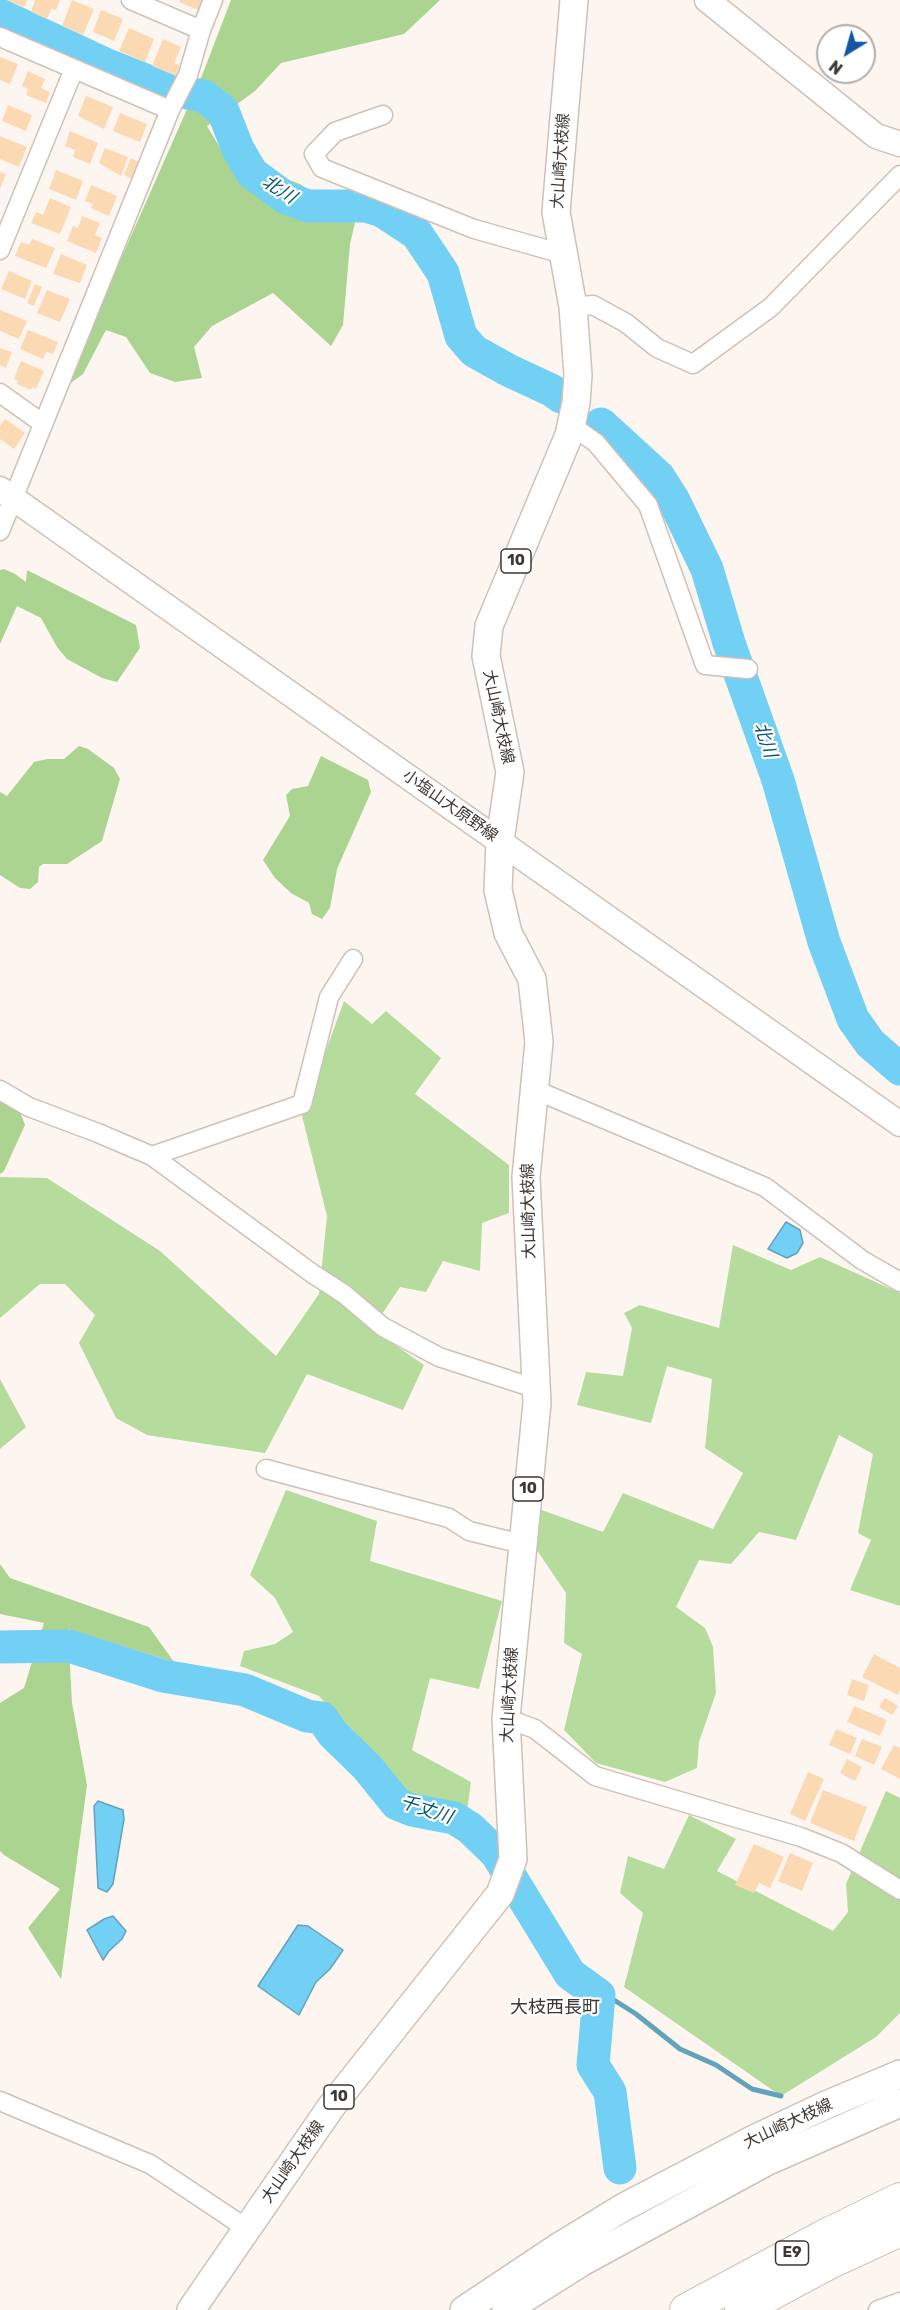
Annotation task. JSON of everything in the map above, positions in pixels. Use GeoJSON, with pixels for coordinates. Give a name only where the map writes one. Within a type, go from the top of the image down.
{"type":"FeatureCollection","features":[{"type":"Feature","properties":{"kind":"highway","name":"E9"},"geometry":{"type":"LineString","coordinates":[[686,2310],[812,2242],[900,2199]]}},
{"type":"Feature","properties":{"kind":"highway","name":"E9"},"geometry":{"type":"LineString","coordinates":[[741,2310],[831,2262],[900,2230]]}},
{"type":"Feature","properties":{"kind":"main road","name":"大山崎大枝線"},"geometry":{"type":"LineString","coordinates":[[191,2310],[331,2107],[500,1894],[513,1859],[506,1718],[537,1389],[526,1177],[538,1042],[532,979],[508,933],[498,890],[500,841],[510,772],[486,656],[489,626],[571,425],[576,403],[578,375],[573,307],[556,212],[574,0]]}},
{"type":"Feature","properties":{"kind":"main road"},"geometry":{"type":"LineString","coordinates":[[707,0],[876,136],[900,144]]}},
{"type":"Feature","properties":{"kind":"main road","name":"小塩山大原野線"},"geometry":{"type":"LineString","coordinates":[[7,493],[900,1124]]}},
{"type":"Feature","properties":{"kind":"main road","name":"大山崎大枝線"},"geometry":{"type":"LineString","coordinates":[[464,2310],[560,2246],[634,2202],[805,2115],[900,2074]]}},
{"type":"Feature","properties":{"kind":"main road","name":"大山崎大枝線"},"geometry":{"type":"LineString","coordinates":[[506,2310],[582,2262],[756,2167],[900,2103]]}},
{"type":"Feature","properties":{"kind":"street"},"geometry":{"type":"LineString","coordinates":[[131,0],[201,30]]}},
{"type":"Feature","properties":{"kind":"street"},"geometry":{"type":"LineString","coordinates":[[0,531],[7,493],[42,423],[170,110],[188,75],[201,30],[213,0]]}},
{"type":"Feature","properties":{"kind":"street"},"geometry":{"type":"LineString","coordinates":[[0,37],[170,110]]}},
{"type":"Feature","properties":{"kind":"street"},"geometry":{"type":"LineString","coordinates":[[0,250],[74,69]]}},
{"type":"Feature","properties":{"kind":"street"},"geometry":{"type":"LineString","coordinates":[[383,115],[335,132],[314,154],[322,168],[474,228],[563,254]]}},
{"type":"Feature","properties":{"kind":"street"},"geometry":{"type":"LineString","coordinates":[[573,307],[593,305],[626,323],[657,348],[693,364],[771,307],[900,175]]}},
{"type":"Feature","properties":{"kind":"street"},"geometry":{"type":"LineString","coordinates":[[0,393],[42,423]]}},
{"type":"Feature","properties":{"kind":"street"},"geometry":{"type":"LineString","coordinates":[[571,425],[596,443],[648,505],[705,666],[748,669]]}},
{"type":"Feature","properties":{"kind":"street"},"geometry":{"type":"LineString","coordinates":[[152,1156],[302,1104],[329,997],[353,959]]}},
{"type":"Feature","properties":{"kind":"street"},"geometry":{"type":"LineString","coordinates":[[533,1089],[765,1187],[862,1260],[900,1281]]}},
{"type":"Feature","properties":{"kind":"street"},"geometry":{"type":"LineString","coordinates":[[0,1090],[29,1107],[98,1132],[152,1156],[313,1274],[344,1294],[383,1327],[439,1357],[537,1389]]}},
{"type":"Feature","properties":{"kind":"street"},"geometry":{"type":"LineString","coordinates":[[266,1469],[449,1518],[469,1531],[522,1544]]}},
{"type":"Feature","properties":{"kind":"street"},"geometry":{"type":"LineString","coordinates":[[506,1718],[535,1728],[595,1776],[801,1837],[841,1853],[900,1890]]}},
{"type":"Feature","properties":{"kind":"street"},"geometry":{"type":"LineString","coordinates":[[0,2100],[150,2164],[246,2228]]}},
{"type":"Feature","properties":{"kind":"street"},"geometry":{"type":"LineString","coordinates":[[879,2310],[900,2302]]}},
{"type":"Feature","properties":{"kind":"green space"},"geometry":{"type":"Polygon","coordinates":[[[231,0],[440,0],[404,34],[281,63],[255,91],[207,126],[225,156],[300,184],[355,223],[350,244],[343,325],[331,346],[273,293],[212,326],[194,347],[202,378],[175,382],[150,373],[126,337],[106,330],[83,374],[64,388],[203,73],[231,0]]]}},
{"type":"Feature","properties":{"kind":"green space"},"geometry":{"type":"Polygon","coordinates":[[[4,569],[26,582],[27,570],[136,625],[140,648],[117,682],[102,678],[67,659],[57,647],[41,618],[17,606],[0,644],[0,570],[4,569]]]}},
{"type":"Feature","properties":{"kind":"green space"},"geometry":{"type":"Polygon","coordinates":[[[79,746],[88,749],[114,768],[120,779],[102,841],[67,864],[43,864],[39,867],[38,882],[30,889],[20,888],[0,875],[0,792],[7,796],[34,762],[64,759],[79,746]]]}},
{"type":"Feature","properties":{"kind":"green space"},"geometry":{"type":"Polygon","coordinates":[[[321,756],[368,780],[371,792],[337,869],[330,908],[322,919],[312,914],[309,903],[291,893],[275,878],[263,860],[290,816],[286,795],[292,789],[308,786],[321,756]]]}},
{"type":"Feature","properties":{"kind":"green space"},"geometry":{"type":"Polygon","coordinates":[[[344,1001],[372,1024],[386,1011],[441,1058],[415,1094],[509,1165],[509,1213],[482,1223],[480,1271],[443,1261],[426,1292],[400,1287],[372,1329],[424,1365],[403,1410],[307,1374],[265,1453],[147,1435],[116,1418],[79,1343],[95,1315],[65,1284],[40,1284],[0,1318],[0,1177],[47,1178],[160,1251],[276,1356],[319,1294],[327,1216],[302,1116],[344,1001]]]}},
{"type":"Feature","properties":{"kind":"green space"},"geometry":{"type":"Polygon","coordinates":[[[0,1097],[18,1107],[25,1125],[4,1171],[0,1174],[0,1097]]]}},
{"type":"Feature","properties":{"kind":"green space"},"geometry":{"type":"Polygon","coordinates":[[[733,1245],[791,1270],[820,1257],[900,1293],[900,1606],[850,1590],[871,1540],[858,1533],[873,1454],[839,1435],[796,1540],[759,1532],[731,1564],[699,1560],[676,1607],[705,1628],[713,1647],[716,1693],[699,1742],[697,1768],[665,1782],[596,1763],[564,1730],[582,1654],[564,1643],[566,1593],[534,1546],[539,1509],[603,1532],[623,1493],[713,1529],[743,1473],[705,1448],[712,1379],[667,1366],[651,1423],[577,1405],[586,1372],[623,1376],[632,1328],[624,1313],[640,1305],[719,1328],[733,1245]]]}},
{"type":"Feature","properties":{"kind":"green space"},"geometry":{"type":"Polygon","coordinates":[[[0,1379],[26,1427],[0,1449],[0,1379]]]}},
{"type":"Feature","properties":{"kind":"green space"},"geometry":{"type":"Polygon","coordinates":[[[286,1490],[377,1521],[370,1561],[502,1601],[479,1689],[430,1678],[412,1750],[471,1782],[467,1811],[406,1796],[319,1696],[240,1666],[244,1651],[275,1644],[293,1632],[275,1598],[250,1575],[286,1490]]]}},
{"type":"Feature","properties":{"kind":"green space"},"geometry":{"type":"Polygon","coordinates":[[[0,1564],[10,1578],[149,1627],[174,1662],[68,1629],[72,1703],[87,1785],[61,1979],[28,1928],[60,1889],[0,1851],[0,1703],[24,1688],[44,1623],[0,1614],[0,1564]]]}},
{"type":"Feature","properties":{"kind":"green space"},"geometry":{"type":"Polygon","coordinates":[[[886,1791],[900,1798],[900,2013],[876,2037],[781,2096],[624,1987],[643,1913],[620,1893],[628,1856],[664,1869],[689,1815],[736,1839],[717,1871],[833,1931],[848,1912],[846,1884],[886,1791]]]}},
{"type":"Feature","properties":{"kind":"water"},"geometry":{"type":"Polygon","coordinates":[[[786,1222],[800,1230],[803,1243],[797,1253],[787,1258],[768,1249],[786,1222]]]}},
{"type":"Feature","properties":{"kind":"water"},"geometry":{"type":"Polygon","coordinates":[[[98,1801],[123,1810],[124,1819],[113,1884],[107,1892],[98,1888],[94,1806],[98,1801]]]}},
{"type":"Feature","properties":{"kind":"water"},"geometry":{"type":"Polygon","coordinates":[[[113,1916],[126,1931],[122,1939],[103,1960],[87,1930],[113,1916]]]}},
{"type":"Feature","properties":{"kind":"water"},"geometry":{"type":"Polygon","coordinates":[[[298,1925],[308,1926],[343,1950],[330,1969],[316,1982],[299,2015],[258,1986],[298,1925]]]}},
{"type":"Feature","properties":{"kind":"building"},"geometry":{"type":"Polygon","coordinates":[[[7,0],[27,0],[24,7],[7,0]]]}},
{"type":"Feature","properties":{"kind":"building"},"geometry":{"type":"Polygon","coordinates":[[[35,0],[60,0],[56,10],[51,9],[47,19],[31,12],[35,0]]]}},
{"type":"Feature","properties":{"kind":"building"},"geometry":{"type":"Polygon","coordinates":[[[72,0],[94,9],[83,35],[62,26],[72,0]]]}},
{"type":"Feature","properties":{"kind":"building"},"geometry":{"type":"Polygon","coordinates":[[[180,0],[203,0],[198,10],[179,2],[180,0]]]}},
{"type":"Feature","properties":{"kind":"building"},"geometry":{"type":"Polygon","coordinates":[[[101,10],[123,19],[114,41],[93,32],[101,10]]]}},
{"type":"Feature","properties":{"kind":"building"},"geometry":{"type":"Polygon","coordinates":[[[129,28],[154,39],[145,62],[119,51],[129,28]]]}},
{"type":"Feature","properties":{"kind":"building"},"geometry":{"type":"Polygon","coordinates":[[[163,39],[181,47],[174,63],[180,65],[176,76],[152,66],[163,39]]]}},
{"type":"Feature","properties":{"kind":"building"},"geometry":{"type":"Polygon","coordinates":[[[0,57],[18,64],[10,84],[0,80],[0,57]]]}},
{"type":"Feature","properties":{"kind":"building"},"geometry":{"type":"Polygon","coordinates":[[[28,71],[45,79],[41,88],[50,92],[46,103],[26,95],[28,89],[22,86],[28,71]]]}},
{"type":"Feature","properties":{"kind":"building"},"geometry":{"type":"Polygon","coordinates":[[[86,96],[113,107],[104,129],[78,116],[86,96]]]}},
{"type":"Feature","properties":{"kind":"building"},"geometry":{"type":"Polygon","coordinates":[[[8,105],[32,115],[26,131],[2,121],[8,105]]]}},
{"type":"Feature","properties":{"kind":"building"},"geometry":{"type":"Polygon","coordinates":[[[120,113],[147,124],[140,142],[113,131],[120,113]]]}},
{"type":"Feature","properties":{"kind":"building"},"geometry":{"type":"Polygon","coordinates":[[[70,131],[98,143],[90,164],[73,157],[75,150],[65,146],[70,131]]]}},
{"type":"Feature","properties":{"kind":"building"},"geometry":{"type":"Polygon","coordinates":[[[0,136],[27,147],[19,167],[0,159],[0,136]]]}},
{"type":"Feature","properties":{"kind":"building"},"geometry":{"type":"Polygon","coordinates":[[[105,148],[128,157],[121,176],[99,163],[105,148]]]}},
{"type":"Feature","properties":{"kind":"building"},"geometry":{"type":"Polygon","coordinates":[[[131,158],[139,162],[132,179],[124,175],[131,158]]]}},
{"type":"Feature","properties":{"kind":"building"},"geometry":{"type":"Polygon","coordinates":[[[56,170],[83,181],[76,200],[49,189],[56,170]]]}},
{"type":"Feature","properties":{"kind":"building"},"geometry":{"type":"Polygon","coordinates":[[[0,172],[6,174],[0,189],[0,172]]]}},
{"type":"Feature","properties":{"kind":"building"},"geometry":{"type":"Polygon","coordinates":[[[91,185],[117,196],[109,216],[91,208],[93,204],[85,201],[91,185]]]}},
{"type":"Feature","properties":{"kind":"building"},"geometry":{"type":"Polygon","coordinates":[[[50,198],[71,207],[60,234],[31,223],[36,212],[43,215],[50,198]]]}},
{"type":"Feature","properties":{"kind":"building"},"geometry":{"type":"Polygon","coordinates":[[[82,216],[100,223],[95,235],[102,238],[96,253],[67,241],[73,226],[78,228],[82,216]]]}},
{"type":"Feature","properties":{"kind":"building"},"geometry":{"type":"Polygon","coordinates":[[[32,239],[55,248],[46,268],[15,256],[21,242],[29,245],[32,239]]]}},
{"type":"Feature","properties":{"kind":"building"},"geometry":{"type":"Polygon","coordinates":[[[61,254],[87,265],[80,283],[53,274],[61,254]]]}},
{"type":"Feature","properties":{"kind":"building"},"geometry":{"type":"Polygon","coordinates":[[[9,271],[32,281],[25,299],[1,289],[9,271]]]}},
{"type":"Feature","properties":{"kind":"building"},"geometry":{"type":"Polygon","coordinates":[[[35,284],[42,287],[34,306],[27,303],[35,284]]]}},
{"type":"Feature","properties":{"kind":"building"},"geometry":{"type":"Polygon","coordinates":[[[47,290],[70,299],[60,322],[37,313],[47,290]]]}},
{"type":"Feature","properties":{"kind":"building"},"geometry":{"type":"Polygon","coordinates":[[[0,310],[27,321],[19,339],[0,331],[0,310]]]}},
{"type":"Feature","properties":{"kind":"building"},"geometry":{"type":"Polygon","coordinates":[[[28,330],[58,342],[53,354],[46,352],[43,359],[20,349],[28,330]]]}},
{"type":"Feature","properties":{"kind":"building"},"geometry":{"type":"Polygon","coordinates":[[[0,348],[12,352],[6,368],[0,365],[0,348]]]}},
{"type":"Feature","properties":{"kind":"building"},"geometry":{"type":"Polygon","coordinates":[[[21,361],[44,371],[36,389],[32,387],[31,390],[17,384],[18,381],[14,379],[21,361]]]}},
{"type":"Feature","properties":{"kind":"building"},"geometry":{"type":"Polygon","coordinates":[[[5,419],[25,433],[14,449],[0,439],[0,426],[5,419]]]}},
{"type":"Feature","properties":{"kind":"building"},"geometry":{"type":"Polygon","coordinates":[[[874,1654],[900,1668],[898,1695],[862,1677],[874,1654]]]}},
{"type":"Feature","properties":{"kind":"building"},"geometry":{"type":"Polygon","coordinates":[[[852,1679],[869,1685],[864,1701],[847,1695],[852,1679]]]}},
{"type":"Feature","properties":{"kind":"building"},"geometry":{"type":"Polygon","coordinates":[[[885,1698],[898,1706],[892,1715],[879,1707],[885,1698]]]}},
{"type":"Feature","properties":{"kind":"building"},"geometry":{"type":"Polygon","coordinates":[[[854,1706],[887,1720],[880,1736],[847,1722],[854,1706]]]}},
{"type":"Feature","properties":{"kind":"building"},"geometry":{"type":"Polygon","coordinates":[[[836,1729],[857,1738],[850,1754],[829,1745],[836,1729]]]}},
{"type":"Feature","properties":{"kind":"building"},"geometry":{"type":"Polygon","coordinates":[[[862,1739],[882,1747],[874,1765],[855,1756],[862,1739]]]}},
{"type":"Feature","properties":{"kind":"building"},"geometry":{"type":"Polygon","coordinates":[[[894,1745],[900,1748],[900,1779],[881,1769],[894,1745]]]}},
{"type":"Feature","properties":{"kind":"building"},"geometry":{"type":"Polygon","coordinates":[[[847,1759],[862,1767],[855,1781],[840,1773],[847,1759]]]}},
{"type":"Feature","properties":{"kind":"building"},"geometry":{"type":"Polygon","coordinates":[[[808,1772],[824,1779],[805,1821],[790,1814],[808,1772]]]}},
{"type":"Feature","properties":{"kind":"building"},"geometry":{"type":"Polygon","coordinates":[[[823,1790],[867,1807],[854,1841],[810,1823],[823,1790]]]}},
{"type":"Feature","properties":{"kind":"building"},"geometry":{"type":"Polygon","coordinates":[[[754,1844],[784,1857],[770,1888],[759,1883],[754,1893],[735,1885],[754,1844]]]}},
{"type":"Feature","properties":{"kind":"building"},"geometry":{"type":"Polygon","coordinates":[[[790,1853],[813,1863],[802,1891],[778,1881],[790,1853]]]}},
{"type":"Feature","properties":{"kind":"waterway","name":"北川"},"geometry":{"type":"LineString","coordinates":[[0,15],[105,64],[171,90],[204,96],[223,111],[238,149],[252,173],[286,198],[308,206],[366,206],[382,211],[417,234],[443,273],[461,336],[474,351],[561,397]]}},
{"type":"Feature","properties":{"kind":"waterway","name":"北川"},"geometry":{"type":"LineString","coordinates":[[601,424],[659,477],[673,499],[707,569],[729,643],[778,780],[824,942],[853,1019],[870,1043],[900,1069]]}},
{"type":"Feature","properties":{"kind":"waterway","name":"千丈川"},"geometry":{"type":"LineString","coordinates":[[0,1647],[69,1646],[163,1676],[245,1690],[307,1716],[322,1718],[333,1734],[367,1767],[397,1804],[412,1810],[454,1818],[470,1828],[496,1853],[570,1974],[599,1995],[593,2065],[610,2092],[620,2168]]}},
{"type":"Feature","properties":{"kind":"waterway"},"geometry":{"type":"LineString","coordinates":[[599,1995],[614,2000],[636,2014],[680,2049],[716,2065],[752,2089],[781,2096]]}},
{"type":"Feature","properties":{"kind":"district","name":"大枝西長町"},"geometry":{"type":"Point","coordinates":[555,2008]}}]}
